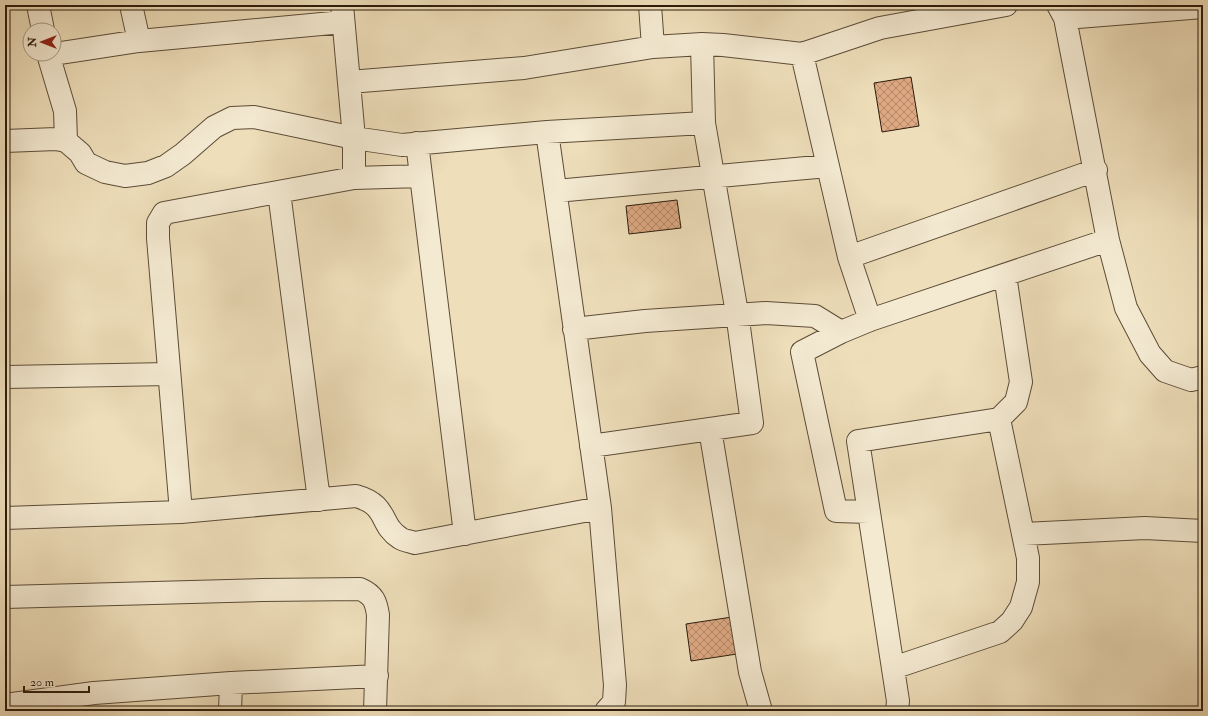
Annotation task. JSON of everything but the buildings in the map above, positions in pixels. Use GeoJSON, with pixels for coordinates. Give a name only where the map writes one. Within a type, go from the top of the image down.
{"type":"FeatureCollection","features":[{"type":"Feature","properties":{"kind":"street"},"geometry":{"type":"LineString","coordinates":[[38,5],[41,22]]}},
{"type":"Feature","properties":{"kind":"street"},"geometry":{"type":"LineString","coordinates":[[132,5],[139,41]]}},
{"type":"Feature","properties":{"kind":"street"},"geometry":{"type":"LineString","coordinates":[[650,5],[653,47]]}},
{"type":"Feature","properties":{"kind":"street"},"geometry":{"type":"LineString","coordinates":[[349,82],[524,68],[653,47],[702,44],[802,54],[880,28],[1006,5]]}},
{"type":"Feature","properties":{"kind":"street"},"geometry":{"type":"LineString","coordinates":[[1203,7],[1061,11],[1096,170],[1108,240],[1126,308],[1150,354],[1165,371],[1191,380],[1203,377]]}},
{"type":"Feature","properties":{"kind":"street"},"geometry":{"type":"LineString","coordinates":[[62,53],[343,13],[354,138],[354,178]]}},
{"type":"Feature","properties":{"kind":"street"},"geometry":{"type":"LineString","coordinates":[[592,446],[752,423],[737,313],[715,177],[704,123],[702,44]]}},
{"type":"Feature","properties":{"kind":"street"},"geometry":{"type":"LineString","coordinates":[[802,54],[849,257],[870,320]]}},
{"type":"Feature","properties":{"kind":"street"},"geometry":{"type":"LineString","coordinates":[[50,62],[65,111],[66,141]]}},
{"type":"Feature","properties":{"kind":"street"},"geometry":{"type":"LineString","coordinates":[[5,141],[56,139],[66,141],[80,153],[86,163],[105,172],[125,176],[148,174],[166,166],[183,154],[214,127],[232,118],[254,117],[354,138],[402,145],[547,132],[704,123]]}},
{"type":"Feature","properties":{"kind":"street"},"geometry":{"type":"LineString","coordinates":[[547,132],[600,508],[615,685],[614,702],[606,711]]}},
{"type":"Feature","properties":{"kind":"street"},"geometry":{"type":"LineString","coordinates":[[417,143],[465,534]]}},
{"type":"Feature","properties":{"kind":"street"},"geometry":{"type":"LineString","coordinates":[[556,191],[828,166]]}},
{"type":"Feature","properties":{"kind":"street"},"geometry":{"type":"LineString","coordinates":[[849,257],[1096,170]]}},
{"type":"Feature","properties":{"kind":"street"},"geometry":{"type":"LineString","coordinates":[[181,512],[158,238],[158,223],[164,213],[354,178],[421,176]]}},
{"type":"Feature","properties":{"kind":"street"},"geometry":{"type":"LineString","coordinates":[[279,192],[319,500]]}},
{"type":"Feature","properties":{"kind":"street"},"geometry":{"type":"LineString","coordinates":[[869,512],[836,511],[802,352],[841,332],[870,320],[1108,240]]}},
{"type":"Feature","properties":{"kind":"street"},"geometry":{"type":"LineString","coordinates":[[896,711],[898,701],[858,441],[999,419],[1016,402],[1021,382],[1005,275]]}},
{"type":"Feature","properties":{"kind":"street"},"geometry":{"type":"LineString","coordinates":[[574,330],[645,321],[737,313],[792,313],[815,316],[841,332]]}},
{"type":"Feature","properties":{"kind":"street"},"geometry":{"type":"LineString","coordinates":[[5,377],[169,374]]}},
{"type":"Feature","properties":{"kind":"street"},"geometry":{"type":"LineString","coordinates":[[893,668],[1000,632],[1012,621],[1021,607],[1028,582],[1028,558],[999,419]]}},
{"type":"Feature","properties":{"kind":"street"},"geometry":{"type":"LineString","coordinates":[[710,429],[750,672],[761,711]]}},
{"type":"Feature","properties":{"kind":"street"},"geometry":{"type":"LineString","coordinates":[[5,518],[181,512],[356,496],[368,500],[381,510],[391,529],[400,539],[415,543],[600,508]]}},
{"type":"Feature","properties":{"kind":"street"},"geometry":{"type":"LineString","coordinates":[[1024,534],[1145,528],[1203,531]]}},
{"type":"Feature","properties":{"kind":"street"},"geometry":{"type":"LineString","coordinates":[[5,597],[262,590],[360,589],[369,593],[375,601],[377,608],[379,632],[374,711]]}},
{"type":"Feature","properties":{"kind":"street"},"geometry":{"type":"LineString","coordinates":[[5,705],[94,693],[231,683],[376,676]]}},
{"type":"Feature","properties":{"kind":"street"},"geometry":{"type":"LineString","coordinates":[[230,711],[231,683]]}}]}
